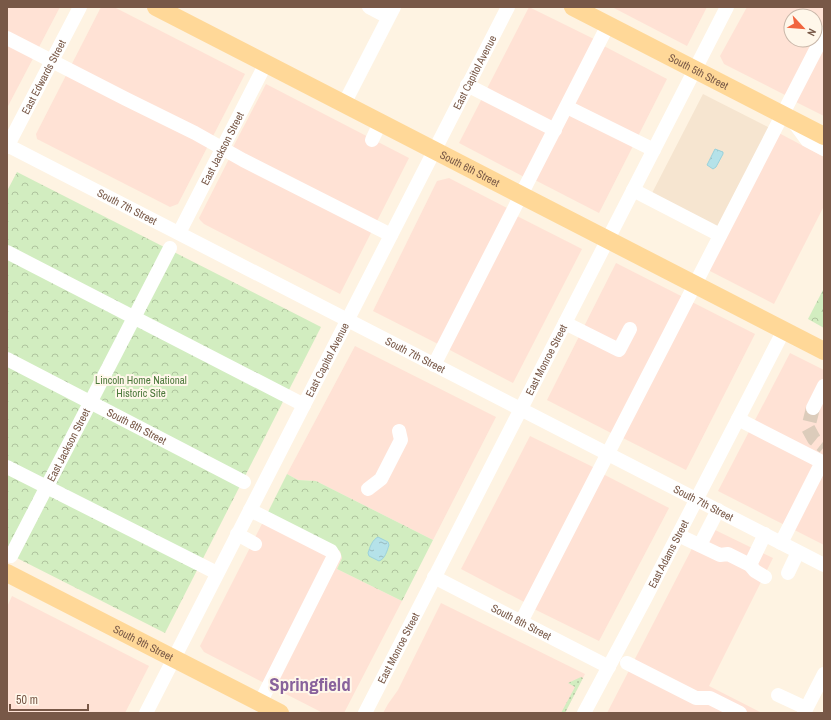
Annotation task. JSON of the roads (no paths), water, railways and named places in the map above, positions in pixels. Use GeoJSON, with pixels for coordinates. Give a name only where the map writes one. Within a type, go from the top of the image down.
{"type":"FeatureCollection","features":[{"type":"Feature","properties":{"kind":"main road","name":"South 6th Street"},"geometry":{"type":"LineString","coordinates":[[156,7],[377,122],[823,349]]}},
{"type":"Feature","properties":{"kind":"main road","name":"South 5th Street"},"geometry":{"type":"LineString","coordinates":[[573,7],[824,136]]}},
{"type":"Feature","properties":{"kind":"main road","name":"South 9th Street"},"geometry":{"type":"LineString","coordinates":[[9,565],[174,658],[280,713]]}},
{"type":"Feature","properties":{"kind":"street","name":"East Edwards Street"},"geometry":{"type":"LineString","coordinates":[[7,146],[80,7]]}},
{"type":"Feature","properties":{"kind":"street"},"geometry":{"type":"LineString","coordinates":[[344,104],[391,12],[369,7]]}},
{"type":"Feature","properties":{"kind":"street","name":"East Capitol Avenue"},"geometry":{"type":"LineString","coordinates":[[146,713],[508,7]]}},
{"type":"Feature","properties":{"kind":"street","name":"East Monroe Street"},"geometry":{"type":"LineString","coordinates":[[365,713],[727,7]]}},
{"type":"Feature","properties":{"kind":"street"},"geometry":{"type":"LineString","coordinates":[[434,365],[556,130],[608,25]]}},
{"type":"Feature","properties":{"kind":"street"},"geometry":{"type":"LineString","coordinates":[[521,622],[720,235],[787,118],[824,34]]}},
{"type":"Feature","properties":{"kind":"street"},"geometry":{"type":"LineString","coordinates":[[7,38],[391,235]]}},
{"type":"Feature","properties":{"kind":"street","name":"East Jackson Street"},"geometry":{"type":"LineString","coordinates":[[178,233],[266,63]]}},
{"type":"Feature","properties":{"kind":"street"},"geometry":{"type":"LineString","coordinates":[[467,85],[556,130]]}},
{"type":"Feature","properties":{"kind":"street"},"geometry":{"type":"LineString","coordinates":[[567,107],[654,150]]}},
{"type":"Feature","properties":{"kind":"street"},"geometry":{"type":"LineString","coordinates":[[787,118],[807,140],[824,149]]}},
{"type":"Feature","properties":{"kind":"street"},"geometry":{"type":"LineString","coordinates":[[370,138],[377,122]]}},
{"type":"Feature","properties":{"kind":"street","name":"South 7th Street"},"geometry":{"type":"LineString","coordinates":[[7,146],[824,565]]}},
{"type":"Feature","properties":{"kind":"street"},"geometry":{"type":"LineString","coordinates":[[633,190],[720,235]]}},
{"type":"Feature","properties":{"kind":"street","name":"East Jackson Street"},"geometry":{"type":"LineString","coordinates":[[9,565],[170,248]]}},
{"type":"Feature","properties":{"kind":"street"},"geometry":{"type":"LineString","coordinates":[[7,252],[304,405]]}},
{"type":"Feature","properties":{"kind":"street"},"geometry":{"type":"LineString","coordinates":[[565,323],[619,350],[630,329]]}},
{"type":"Feature","properties":{"kind":"street","name":"East Adams Street"},"geometry":{"type":"LineString","coordinates":[[584,713],[784,330]]}},
{"type":"Feature","properties":{"kind":"street","name":"South 8th Street"},"geometry":{"type":"LineString","coordinates":[[7,359],[244,482]]}},
{"type":"Feature","properties":{"kind":"street"},"geometry":{"type":"LineString","coordinates":[[814,408],[824,386]]}},
{"type":"Feature","properties":{"kind":"street"},"geometry":{"type":"LineString","coordinates":[[738,418],[822,462],[791,548],[786,571]]}},
{"type":"Feature","properties":{"kind":"street"},"geometry":{"type":"LineString","coordinates":[[368,489],[381,479],[401,440],[399,431]]}},
{"type":"Feature","properties":{"kind":"street"},"geometry":{"type":"LineString","coordinates":[[7,467],[217,574]]}},
{"type":"Feature","properties":{"kind":"street"},"geometry":{"type":"LineString","coordinates":[[250,510],[331,551],[334,556],[260,703]]}},
{"type":"Feature","properties":{"kind":"street"},"geometry":{"type":"LineString","coordinates":[[700,545],[718,510]]}},
{"type":"Feature","properties":{"kind":"street"},"geometry":{"type":"LineString","coordinates":[[239,531],[257,540]]}},
{"type":"Feature","properties":{"kind":"street"},"geometry":{"type":"LineString","coordinates":[[750,565],[765,534]]}},
{"type":"Feature","properties":{"kind":"street"},"geometry":{"type":"LineString","coordinates":[[678,535],[720,555],[728,554],[750,565],[755,571],[765,577]]}},
{"type":"Feature","properties":{"kind":"street","name":"South 8th Street"},"geometry":{"type":"LineString","coordinates":[[434,577],[608,667]]}},
{"type":"Feature","properties":{"kind":"street"},"geometry":{"type":"LineString","coordinates":[[627,663],[696,698],[710,698],[740,713]]}},
{"type":"Feature","properties":{"kind":"street"},"geometry":{"type":"LineString","coordinates":[[778,695],[805,711],[824,674]]}},
{"type":"Feature","properties":{"kind":"water"},"geometry":{"type":"Polygon","coordinates":[[[715,149],[723,152],[723,154],[716,167],[713,169],[707,165],[715,149]]]}},
{"type":"Feature","properties":{"kind":"water"},"geometry":{"type":"Polygon","coordinates":[[[378,537],[388,542],[389,545],[384,557],[379,561],[369,556],[368,553],[370,546],[378,537]]]}},
{"type":"Feature","properties":{"kind":"tunnel"},"geometry":{"type":"LineString","coordinates":[[813,408],[808,428],[814,439],[824,447]]}},
{"type":"Feature","properties":{"kind":"district","name":"Springfield"},"geometry":{"type":"Point","coordinates":[310,684]}},
{"type":"Feature","properties":{"kind":"park label","name":"Lincoln Home National Historic Site"},"geometry":{"type":"Point","coordinates":[141,386]}}]}
